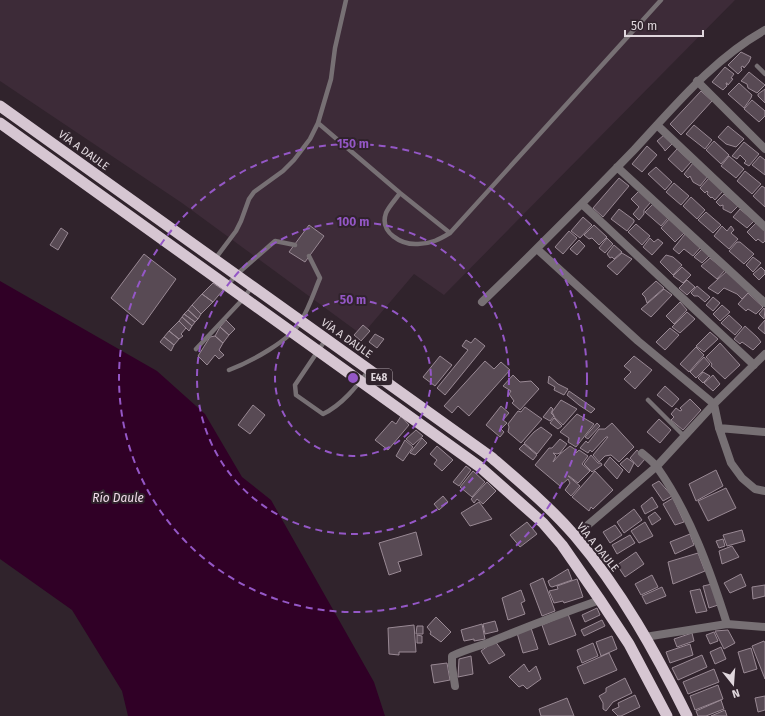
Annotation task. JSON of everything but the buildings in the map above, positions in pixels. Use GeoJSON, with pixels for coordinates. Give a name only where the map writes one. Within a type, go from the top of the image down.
{"type":"FeatureCollection","features":[{"type":"Feature","properties":{"kind":"highway","name":"VÍA A DAULE"},"geometry":{"type":"LineString","coordinates":[[0,106],[491,457],[527,488],[575,536],[610,582],[645,637],[688,716]]}},
{"type":"Feature","properties":{"kind":"highway","name":"E48"},"geometry":{"type":"LineString","coordinates":[[0,123],[480,467],[518,500],[543,523],[562,545],[600,600],[629,644],[667,716]]}},
{"type":"Feature","properties":{"kind":"street"},"geometry":{"type":"LineString","coordinates":[[482,302],[582,204],[697,81],[748,39],[765,30]]}},
{"type":"Feature","properties":{"kind":"street"},"geometry":{"type":"LineString","coordinates":[[697,81],[765,149]]}},
{"type":"Feature","properties":{"kind":"street"},"geometry":{"type":"LineString","coordinates":[[657,125],[765,227]]}},
{"type":"Feature","properties":{"kind":"street"},"geometry":{"type":"LineString","coordinates":[[617,167],[765,304]]}},
{"type":"Feature","properties":{"kind":"street"},"geometry":{"type":"LineString","coordinates":[[582,204],[754,365]]}},
{"type":"Feature","properties":{"kind":"street"},"geometry":{"type":"LineString","coordinates":[[537,249],[638,341],[714,404],[719,428],[730,463],[742,478],[755,489],[765,491]]}},
{"type":"Feature","properties":{"kind":"street"},"geometry":{"type":"LineString","coordinates":[[575,536],[657,466],[714,404],[765,354]]}},
{"type":"Feature","properties":{"kind":"street"},"geometry":{"type":"LineString","coordinates":[[719,428],[765,432]]}},
{"type":"Feature","properties":{"kind":"street"},"geometry":{"type":"LineString","coordinates":[[642,452],[657,466],[686,516],[716,588],[727,624]]}},
{"type":"Feature","properties":{"kind":"street"},"geometry":{"type":"LineString","coordinates":[[455,686],[452,656],[600,600]]}},
{"type":"Feature","properties":{"kind":"street"},"geometry":{"type":"LineString","coordinates":[[645,637],[727,624],[765,627]]}},
{"type":"Feature","properties":{"kind":"lane"},"geometry":{"type":"LineString","coordinates":[[215,260],[236,231],[248,199],[254,192],[283,171],[294,160],[310,139],[318,123],[331,79],[335,48],[346,0]]}},
{"type":"Feature","properties":{"kind":"lane"},"geometry":{"type":"LineString","coordinates":[[400,193],[386,213],[385,222],[388,232],[395,238],[405,243],[418,244],[435,242],[450,233],[661,0]]}},
{"type":"Feature","properties":{"kind":"lane"},"geometry":{"type":"LineString","coordinates":[[756,66],[765,74]]}},
{"type":"Feature","properties":{"kind":"lane"},"geometry":{"type":"LineString","coordinates":[[318,123],[400,193],[450,233]]}},
{"type":"Feature","properties":{"kind":"lane"},"geometry":{"type":"LineString","coordinates":[[227,286],[236,275],[275,241],[295,245]]}},
{"type":"Feature","properties":{"kind":"lane"},"geometry":{"type":"LineString","coordinates":[[229,370],[247,363],[292,332],[301,321],[320,278],[309,256]]}},
{"type":"Feature","properties":{"kind":"lane"},"geometry":{"type":"LineString","coordinates":[[196,349],[244,298],[252,286]]}},
{"type":"Feature","properties":{"kind":"lane"},"geometry":{"type":"LineString","coordinates":[[326,339],[295,385],[296,395],[324,414],[333,409],[369,370]]}},
{"type":"Feature","properties":{"kind":"lane"},"geometry":{"type":"LineString","coordinates":[[648,400],[684,436]]}},
{"type":"Feature","properties":{"kind":"shaded area"},"geometry":{"type":"Polygon","coordinates":[[[0,0],[735,0],[444,295],[414,274],[362,335],[182,203],[0,81],[0,0]]]}},
{"type":"Feature","properties":{"kind":"water","name":"Río Daule"},"geometry":{"type":"Polygon","coordinates":[[[0,281],[157,371],[205,414],[242,477],[271,500],[374,682],[385,716],[128,716],[122,691],[72,610],[0,559],[0,281]]]}}]}
